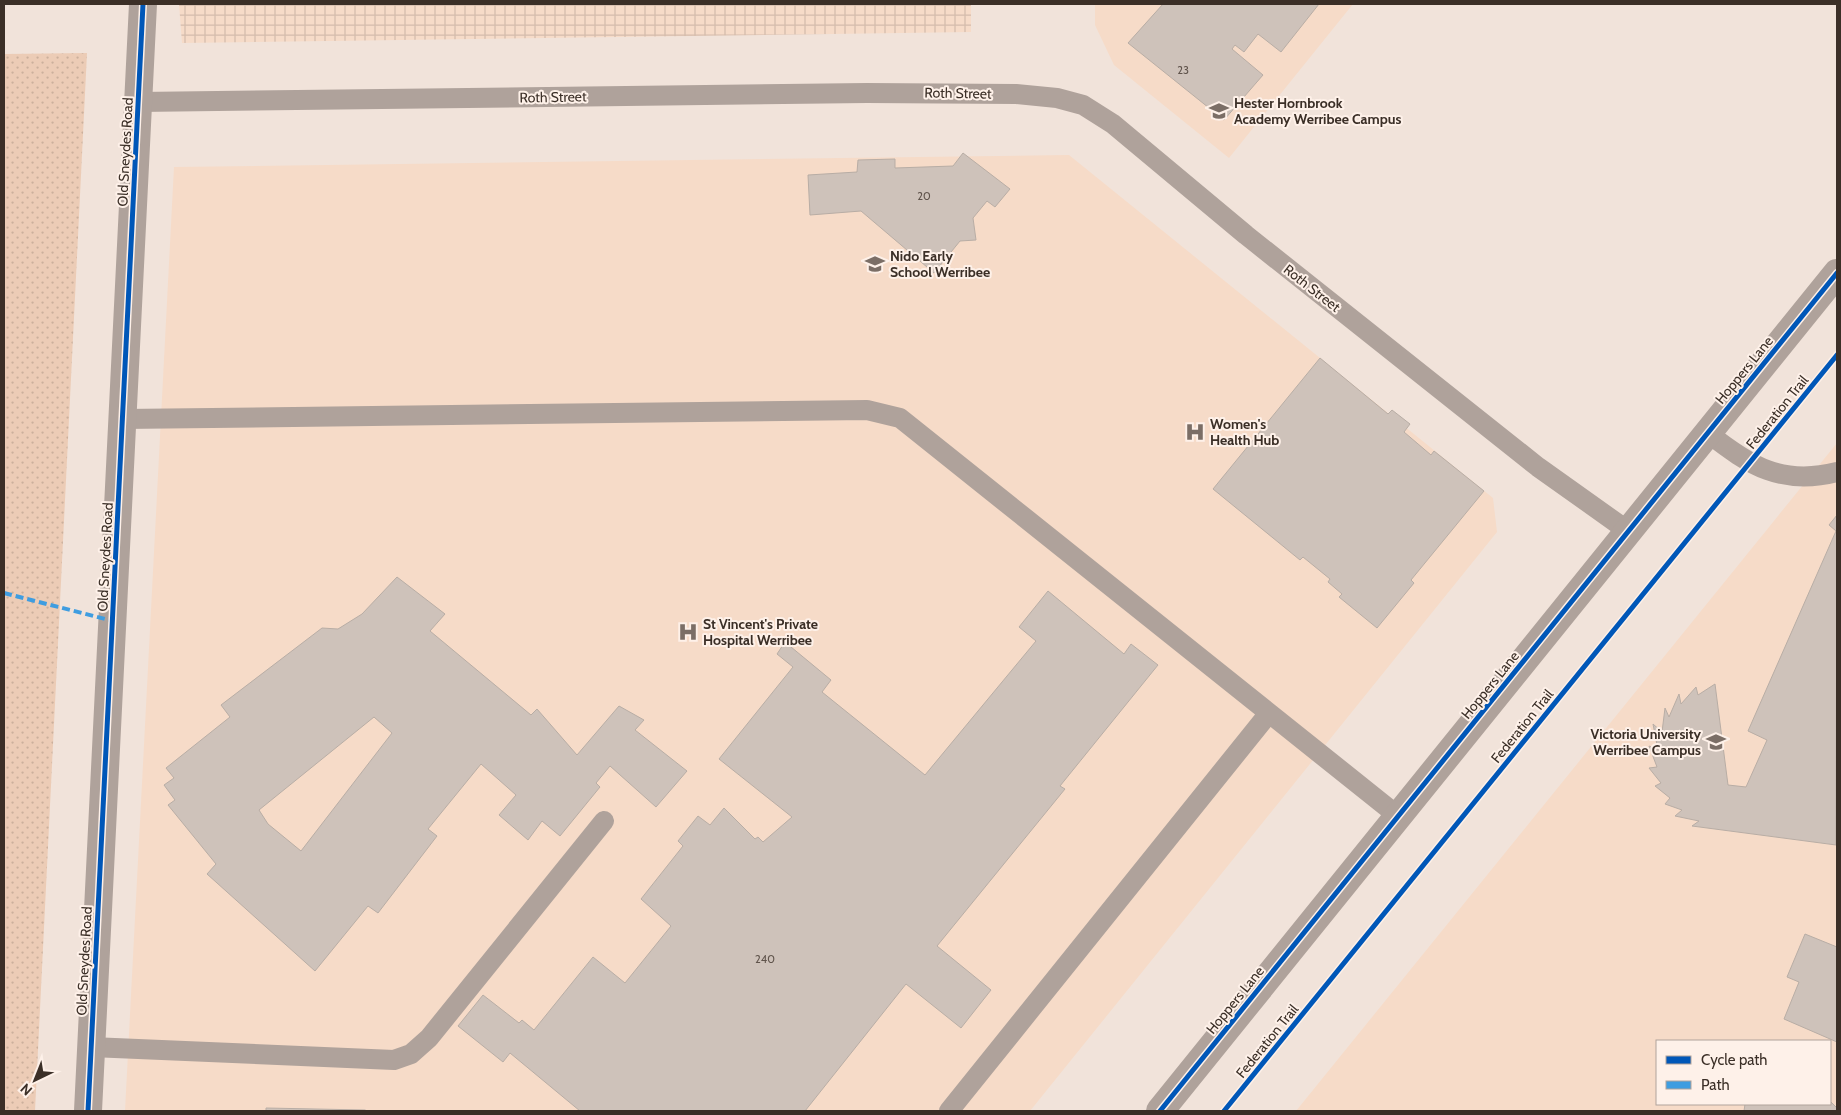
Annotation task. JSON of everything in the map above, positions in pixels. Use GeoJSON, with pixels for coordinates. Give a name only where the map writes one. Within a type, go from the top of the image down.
{"type":"FeatureCollection","features":[{"type":"Feature","properties":{"kind":"street","name":"Old Sneydes Road"},"geometry":{"type":"LineString","coordinates":[[88,1111],[143,4]]}},
{"type":"Feature","properties":{"kind":"street","name":"Hoppers Lane"},"geometry":{"type":"LineString","coordinates":[[1160,1111],[1837,272]]}},
{"type":"Feature","properties":{"kind":"lane","name":"Roth Street"},"geometry":{"type":"LineString","coordinates":[[139,102],[867,92],[1016,94],[1057,98],[1083,105],[1113,124],[1246,236],[1538,467],[1628,532]]}},
{"type":"Feature","properties":{"kind":"lane"},"geometry":{"type":"LineString","coordinates":[[123,419],[867,410],[900,418],[919,431],[1398,816]]}},
{"type":"Feature","properties":{"kind":"lane"},"geometry":{"type":"LineString","coordinates":[[1708,432],[1731,451],[1768,471],[1784,476],[1803,478],[1837,472]]}},
{"type":"Feature","properties":{"kind":"lane"},"geometry":{"type":"LineString","coordinates":[[949,1111],[1270,713]]}},
{"type":"Feature","properties":{"kind":"lane"},"geometry":{"type":"LineString","coordinates":[[91,1047],[394,1060],[412,1054],[428,1038],[604,821]]}},
{"type":"Feature","properties":{"kind":"shaded area"},"geometry":{"type":"Polygon","coordinates":[[[179,4],[971,4],[971,32],[182,43],[179,4]]]}},
{"type":"Feature","properties":{"kind":"shaded area","name":"Hester Hornbrook Academy Werribee Campus"},"geometry":{"type":"Polygon","coordinates":[[[1095,4],[1353,4],[1229,158],[1114,65],[1095,25],[1095,4]]]}},
{"type":"Feature","properties":{"kind":"shaded area"},"geometry":{"type":"Polygon","coordinates":[[[87,53],[35,1111],[4,1111],[4,54],[87,53]]]}},
{"type":"Feature","properties":{"kind":"shaded area","name":"St Vincent's Private Hospital Werribee"},"geometry":{"type":"Polygon","coordinates":[[[1069,155],[1493,498],[1497,532],[1030,1111],[125,1111],[174,167],[1069,155]]]}},
{"type":"Feature","properties":{"kind":"shaded area","name":"Victoria University Werribee Campus"},"geometry":{"type":"Polygon","coordinates":[[[1837,443],[1837,1111],[1296,1111],[1837,443]]]}},
{"type":"Feature","properties":{"kind":"building"},"geometry":{"type":"Polygon","coordinates":[[[1163,4],[1319,4],[1281,52],[1258,34],[1244,52],[1235,45],[1232,49],[1263,75],[1224,120],[1128,43],[1163,4]]]}},
{"type":"Feature","properties":{"kind":"building"},"geometry":{"type":"Polygon","coordinates":[[[963,153],[1010,189],[995,207],[987,201],[973,218],[976,240],[960,241],[934,273],[861,211],[810,215],[808,175],[857,172],[858,160],[895,159],[895,168],[953,166],[963,153]]]}},
{"type":"Feature","properties":{"kind":"building"},"geometry":{"type":"Polygon","coordinates":[[[1320,358],[1388,414],[1392,410],[1410,424],[1404,432],[1431,455],[1434,451],[1484,491],[1411,580],[1414,583],[1377,628],[1339,597],[1342,594],[1328,582],[1330,579],[1303,557],[1300,560],[1213,489],[1320,358]]]}},
{"type":"Feature","properties":{"kind":"building"},"geometry":{"type":"Polygon","coordinates":[[[1837,515],[1836,845],[1692,826],[1699,821],[1675,816],[1682,810],[1665,804],[1670,798],[1655,786],[1661,783],[1649,768],[1657,767],[1649,746],[1658,750],[1653,724],[1662,732],[1665,708],[1669,717],[1679,694],[1681,704],[1696,687],[1698,695],[1715,684],[1728,785],[1746,787],[1767,740],[1748,731],[1836,531],[1829,525],[1837,515]]]}},
{"type":"Feature","properties":{"kind":"building"},"geometry":{"type":"Polygon","coordinates":[[[397,577],[445,614],[430,631],[531,715],[537,709],[577,755],[619,706],[644,720],[635,730],[687,771],[656,807],[610,766],[596,783],[600,787],[560,836],[542,821],[528,840],[499,815],[516,795],[481,764],[428,829],[437,836],[378,913],[368,906],[315,971],[207,874],[216,864],[168,805],[175,800],[164,785],[174,778],[166,768],[230,717],[221,705],[322,628],[338,629],[362,614],[397,577]],[[374,717],[259,810],[268,824],[301,851],[392,733],[374,717]]]}},
{"type":"Feature","properties":{"kind":"building"},"geometry":{"type":"Polygon","coordinates":[[[1048,591],[1124,654],[1131,644],[1158,665],[1060,786],[1065,789],[937,946],[991,990],[961,1028],[906,984],[805,1111],[580,1111],[510,1053],[503,1062],[458,1026],[483,995],[519,1023],[522,1020],[534,1030],[593,957],[625,983],[671,926],[641,899],[683,846],[678,841],[698,816],[710,825],[724,808],[755,839],[758,837],[763,842],[792,817],[719,759],[793,667],[777,654],[785,642],[831,680],[822,692],[925,775],[1036,641],[1019,627],[1048,591]]]}},
{"type":"Feature","properties":{"kind":"building"},"geometry":{"type":"Polygon","coordinates":[[[1805,934],[1837,947],[1837,1042],[1784,1019],[1799,982],[1787,977],[1805,934]]]}},
{"type":"Feature","properties":{"kind":"building"},"geometry":{"type":"Polygon","coordinates":[[[1831,1102],[1837,1108],[1837,1111],[1744,1111],[1745,1105],[1831,1105],[1831,1102]]]}},
{"type":"Feature","properties":{"kind":"building"},"geometry":{"type":"Polygon","coordinates":[[[266,1108],[365,1110],[367,1111],[266,1111],[266,1108]]]}},
{"type":"Feature","properties":{"kind":"marked path"},"geometry":{"type":"LineString","coordinates":[[4,593],[113,621]]}},
{"type":"Feature","properties":{"kind":"cycle path"},"geometry":{"type":"LineString","coordinates":[[88,1111],[143,4]]}},
{"type":"Feature","properties":{"kind":"cycle path"},"geometry":{"type":"LineString","coordinates":[[1160,1111],[1837,273]]}},
{"type":"Feature","properties":{"kind":"cycle path","name":"Federation Trail"},"geometry":{"type":"LineString","coordinates":[[1224,1111],[1837,355]]}},
{"type":"Feature","properties":{"kind":"place","name":"Hester Hornbrook Academy Werribee Campus"},"geometry":{"type":"Point","coordinates":[1219,111]}},
{"type":"Feature","properties":{"kind":"place","name":"Nido Early School Werribee"},"geometry":{"type":"Point","coordinates":[875,264]}},
{"type":"Feature","properties":{"kind":"place","name":"Women's Health Hub"},"geometry":{"type":"Point","coordinates":[1195,432]}},
{"type":"Feature","properties":{"kind":"place","name":"St Vincent's Private Hospital Werribee"},"geometry":{"type":"Point","coordinates":[688,632]}},
{"type":"Feature","properties":{"kind":"place","name":"Victoria University Werribee Campus"},"geometry":{"type":"Point","coordinates":[1716,742]}}]}
